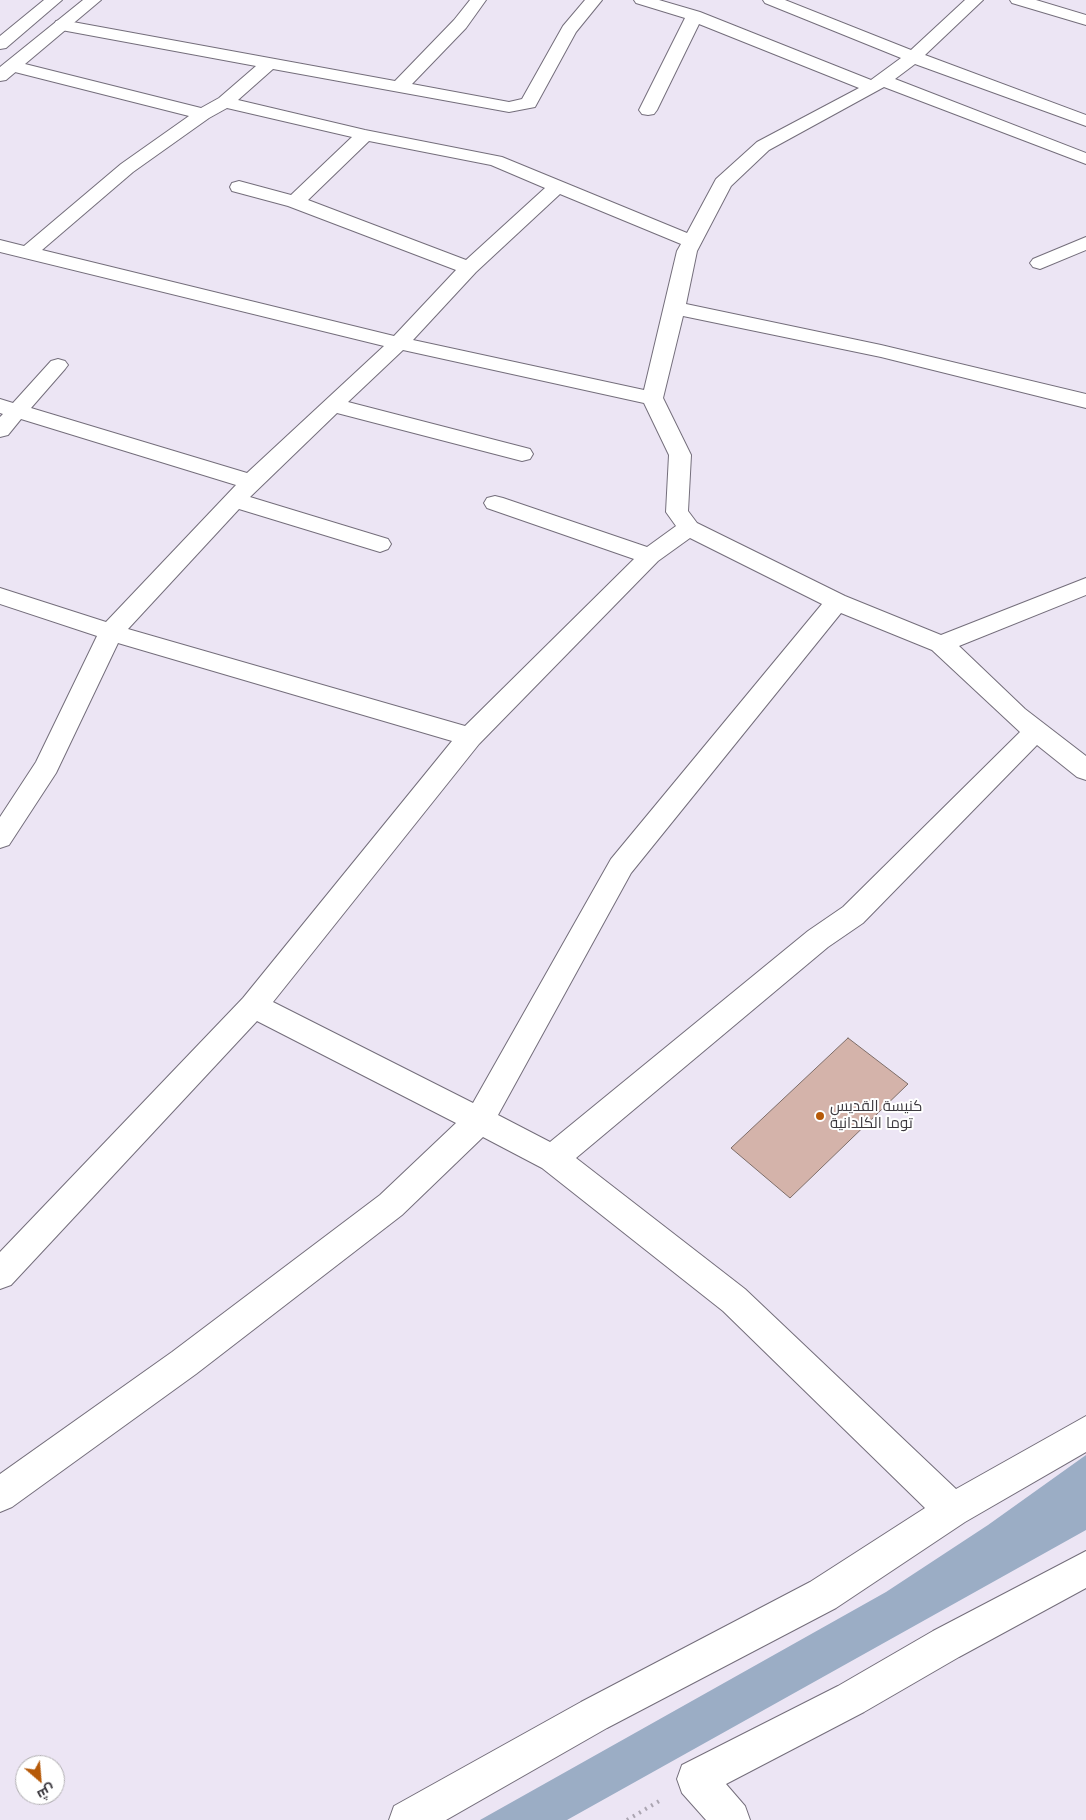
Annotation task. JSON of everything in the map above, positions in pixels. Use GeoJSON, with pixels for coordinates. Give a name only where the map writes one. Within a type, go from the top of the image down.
{"type":"FeatureCollection","features":[{"type":"Feature","properties":{"kind":"street"},"geometry":{"type":"LineString","coordinates":[[0,44],[54,0]]}},
{"type":"Feature","properties":{"kind":"street"},"geometry":{"type":"LineString","coordinates":[[6,71],[94,0]]}},
{"type":"Feature","properties":{"kind":"street"},"geometry":{"type":"LineString","coordinates":[[400,86],[460,24],[478,0]]}},
{"type":"Feature","properties":{"kind":"street"},"geometry":{"type":"LineString","coordinates":[[62,25],[400,86],[509,108],[529,103],[569,30],[594,0]]}},
{"type":"Feature","properties":{"kind":"street"},"geometry":{"type":"LineString","coordinates":[[642,0],[694,16],[1086,159]]}},
{"type":"Feature","properties":{"kind":"street"},"geometry":{"type":"LineString","coordinates":[[771,0],[913,57],[1086,121]]}},
{"type":"Feature","properties":{"kind":"street"},"geometry":{"type":"LineString","coordinates":[[974,0],[913,57],[878,84],[763,146],[723,184],[690,241],[676,308],[652,398],[680,455],[677,512],[689,528],[837,602],[941,644],[1036,731],[1086,770]]}},
{"type":"Feature","properties":{"kind":"street"},"geometry":{"type":"LineString","coordinates":[[1018,0],[1086,20]]}},
{"type":"Feature","properties":{"kind":"street"},"geometry":{"type":"LineString","coordinates":[[648,110],[694,16]]}},
{"type":"Feature","properties":{"kind":"street"},"geometry":{"type":"LineString","coordinates":[[27,253],[127,168],[203,114],[224,102],[269,63]]}},
{"type":"Feature","properties":{"kind":"street"},"geometry":{"type":"LineString","coordinates":[[6,71],[203,114]]}},
{"type":"Feature","properties":{"kind":"street"},"geometry":{"type":"LineString","coordinates":[[224,102],[365,135],[496,161],[690,241]]}},
{"type":"Feature","properties":{"kind":"street"},"geometry":{"type":"LineString","coordinates":[[295,202],[365,135]]}},
{"type":"Feature","properties":{"kind":"street"},"geometry":{"type":"LineString","coordinates":[[0,838],[47,766],[110,632],[251,482],[399,343],[470,268],[558,186]]}},
{"type":"Feature","properties":{"kind":"street"},"geometry":{"type":"LineString","coordinates":[[239,187],[295,202],[470,268]]}},
{"type":"Feature","properties":{"kind":"street"},"geometry":{"type":"LineString","coordinates":[[1040,263],[1086,243]]}},
{"type":"Feature","properties":{"kind":"street"},"geometry":{"type":"LineString","coordinates":[[0,246],[399,343],[652,398]]}},
{"type":"Feature","properties":{"kind":"street"},"geometry":{"type":"LineString","coordinates":[[676,308],[882,351],[1086,401]]}},
{"type":"Feature","properties":{"kind":"street"},"geometry":{"type":"LineString","coordinates":[[0,430],[8,409],[58,365]]}},
{"type":"Feature","properties":{"kind":"street"},"geometry":{"type":"LineString","coordinates":[[333,405],[522,454]]}},
{"type":"Feature","properties":{"kind":"street"},"geometry":{"type":"LineString","coordinates":[[8,409],[251,482]]}},
{"type":"Feature","properties":{"kind":"street"},"geometry":{"type":"LineString","coordinates":[[234,500],[380,544]]}},
{"type":"Feature","properties":{"kind":"street"},"geometry":{"type":"LineString","coordinates":[[495,503],[650,556]]}},
{"type":"Feature","properties":{"kind":"street"},"geometry":{"type":"LineString","coordinates":[[0,1274],[253,1006],[470,737],[650,556],[689,528]]}},
{"type":"Feature","properties":{"kind":"street"},"geometry":{"type":"LineString","coordinates":[[941,644],[1086,586]]}},
{"type":"Feature","properties":{"kind":"street"},"geometry":{"type":"LineString","coordinates":[[0,596],[110,632],[470,737]]}},
{"type":"Feature","properties":{"kind":"street"},"geometry":{"type":"LineString","coordinates":[[0,1495],[184,1364],[392,1205],[478,1122],[621,866],[837,602]]}},
{"type":"Feature","properties":{"kind":"street"},"geometry":{"type":"LineString","coordinates":[[553,1158],[818,939],[853,915],[1036,731]]}},
{"type":"Feature","properties":{"kind":"street"},"geometry":{"type":"LineString","coordinates":[[253,1006],[478,1122],[553,1158],[734,1300],[953,1510]]}},
{"type":"Feature","properties":{"kind":"street"},"geometry":{"type":"LineString","coordinates":[[408,1820],[594,1716],[823,1595],[953,1510],[1086,1433]]}},
{"type":"Feature","properties":{"kind":"street"},"geometry":{"type":"LineString","coordinates":[[731,1820],[696,1779],[850,1699],[946,1644],[1086,1569]]}},
{"type":"Feature","properties":{"kind":"water"},"geometry":{"type":"Polygon","coordinates":[[[1086,1455],[1086,1530],[567,1820],[480,1820],[886,1592],[988,1525],[1086,1455]]]}},
{"type":"Feature","properties":{"kind":"building","name":"كنيسة القديس توما الكلدانية"},"geometry":{"type":"Polygon","coordinates":[[[848,1038],[908,1084],[790,1198],[731,1148],[848,1038]]]}},
{"type":"Feature","properties":{"kind":"place","name":"كنيسة القديس توما الكلدانية"},"geometry":{"type":"Point","coordinates":[820,1116]}}]}
